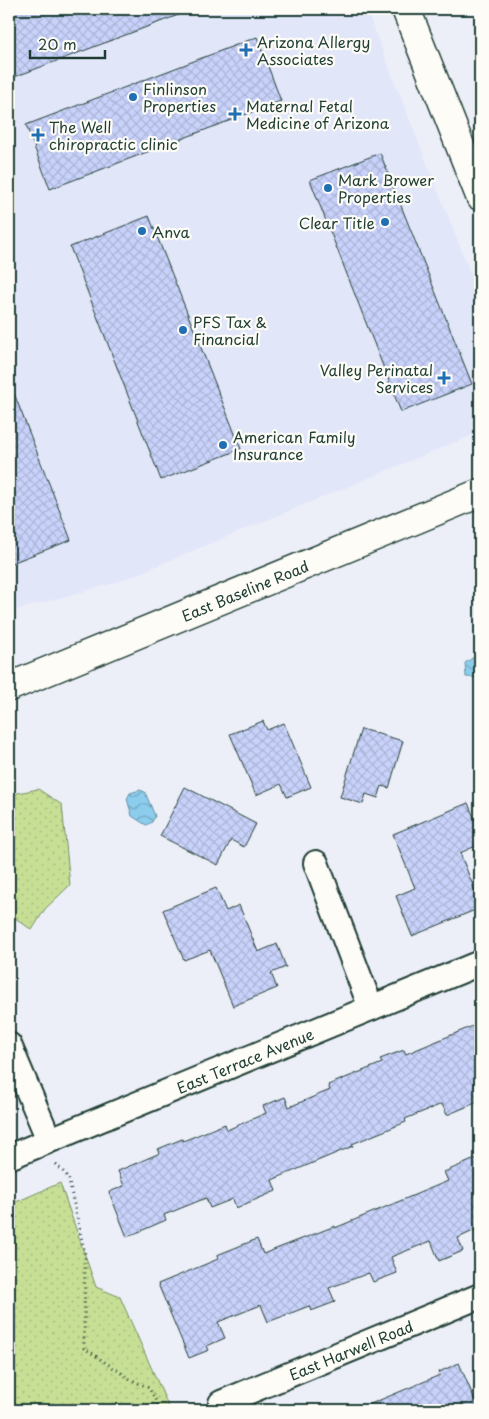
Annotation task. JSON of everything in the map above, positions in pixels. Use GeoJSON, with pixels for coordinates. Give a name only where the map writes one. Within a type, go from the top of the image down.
{"type":"FeatureCollection","features":[{"type":"Feature","properties":{"kind":"main road"},"geometry":{"type":"LineString","coordinates":[[406,9],[480,196]]}},
{"type":"Feature","properties":{"kind":"main road","name":"East Baseline Road"},"geometry":{"type":"LineString","coordinates":[[9,687],[480,493]]}},
{"type":"Feature","properties":{"kind":"street"},"geometry":{"type":"LineString","coordinates":[[316,864],[371,1008]]}},
{"type":"Feature","properties":{"kind":"street","name":"East Terrace Avenue"},"geometry":{"type":"LineString","coordinates":[[9,1157],[480,963]]}},
{"type":"Feature","properties":{"kind":"street"},"geometry":{"type":"LineString","coordinates":[[9,1045],[49,1140]]}},
{"type":"Feature","properties":{"kind":"street","name":"East Harwell Road"},"geometry":{"type":"LineString","coordinates":[[223,1406],[480,1296]]}},
{"type":"Feature","properties":{"kind":"path"},"geometry":{"type":"LineString","coordinates":[[53,1163],[58,1165],[68,1177],[85,1254],[84,1348],[130,1379],[149,1388],[161,1410]]}},
{"type":"Feature","properties":{"kind":"shaded area"},"geometry":{"type":"Polygon","coordinates":[[[9,9],[366,9],[480,297],[480,432],[118,582],[9,612],[9,9]]]}},
{"type":"Feature","properties":{"kind":"green space"},"geometry":{"type":"Polygon","coordinates":[[[38,789],[62,805],[70,885],[45,909],[32,930],[15,918],[9,907],[9,799],[18,793],[38,789]]]}},
{"type":"Feature","properties":{"kind":"green space"},"geometry":{"type":"Polygon","coordinates":[[[60,1183],[96,1287],[120,1297],[170,1410],[9,1410],[9,1205],[60,1183]]]}},
{"type":"Feature","properties":{"kind":"water"},"geometry":{"type":"Polygon","coordinates":[[[480,653],[480,678],[466,677],[465,663],[480,653]]]}},
{"type":"Feature","properties":{"kind":"water"},"geometry":{"type":"Polygon","coordinates":[[[140,790],[145,792],[155,816],[152,822],[146,825],[132,816],[127,799],[130,793],[140,790]]]}},
{"type":"Feature","properties":{"kind":"building"},"geometry":{"type":"Polygon","coordinates":[[[9,9],[189,9],[189,11],[9,79],[9,9]]]}},
{"type":"Feature","properties":{"kind":"building"},"geometry":{"type":"Polygon","coordinates":[[[257,37],[281,101],[50,189],[26,125],[257,37]]]}},
{"type":"Feature","properties":{"kind":"building"},"geometry":{"type":"Polygon","coordinates":[[[380,153],[472,384],[401,412],[310,180],[380,153]]]}},
{"type":"Feature","properties":{"kind":"building"},"geometry":{"type":"Polygon","coordinates":[[[149,216],[241,449],[161,480],[70,247],[149,216]]]}},
{"type":"Feature","properties":{"kind":"building"},"geometry":{"type":"Polygon","coordinates":[[[9,384],[71,540],[9,564],[9,384]]]}},
{"type":"Feature","properties":{"kind":"building"},"geometry":{"type":"Polygon","coordinates":[[[263,721],[267,730],[284,723],[311,787],[287,797],[281,784],[256,795],[230,734],[263,721]]]}},
{"type":"Feature","properties":{"kind":"building"},"geometry":{"type":"Polygon","coordinates":[[[361,729],[403,741],[389,788],[382,786],[378,798],[366,794],[363,804],[340,797],[361,729]]]}},
{"type":"Feature","properties":{"kind":"building"},"geometry":{"type":"Polygon","coordinates":[[[185,787],[256,824],[244,847],[231,840],[218,865],[160,836],[185,787]]]}},
{"type":"Feature","properties":{"kind":"building"},"geometry":{"type":"Polygon","coordinates":[[[468,803],[480,832],[480,844],[460,853],[480,903],[480,908],[412,936],[396,896],[415,888],[393,834],[468,803]]]}},
{"type":"Feature","properties":{"kind":"building"},"geometry":{"type":"Polygon","coordinates":[[[216,888],[226,911],[239,905],[258,952],[277,944],[286,967],[271,973],[277,988],[233,1006],[210,950],[184,960],[163,910],[216,888]]]}},
{"type":"Feature","properties":{"kind":"building"},"geometry":{"type":"Polygon","coordinates":[[[480,1023],[480,1101],[447,1115],[442,1104],[405,1119],[406,1122],[272,1180],[276,1191],[236,1208],[233,1199],[210,1208],[206,1198],[164,1215],[166,1220],[127,1237],[109,1192],[124,1186],[118,1171],[160,1153],[158,1149],[182,1139],[183,1141],[225,1124],[227,1130],[266,1113],[263,1106],[285,1097],[289,1107],[330,1090],[328,1085],[382,1063],[380,1059],[404,1050],[406,1054],[480,1023]]]}},
{"type":"Feature","properties":{"kind":"building"},"geometry":{"type":"Polygon","coordinates":[[[480,1157],[480,1228],[458,1238],[463,1251],[439,1261],[431,1241],[391,1257],[397,1273],[373,1282],[369,1273],[329,1288],[335,1302],[311,1311],[309,1306],[268,1322],[261,1305],[218,1322],[225,1338],[207,1346],[209,1350],[189,1358],[158,1284],[218,1259],[217,1255],[257,1239],[263,1254],[335,1226],[335,1228],[448,1181],[444,1172],[480,1157]]]}},
{"type":"Feature","properties":{"kind":"building"},"geometry":{"type":"Polygon","coordinates":[[[459,1363],[479,1410],[356,1410],[440,1375],[439,1372],[459,1363]]]}},
{"type":"Feature","properties":{"kind":"place","name":"Arizona Allergy Associates"},"geometry":{"type":"Point","coordinates":[246,50]}},
{"type":"Feature","properties":{"kind":"place","name":"Finlinson Properties"},"geometry":{"type":"Point","coordinates":[133,97]}},
{"type":"Feature","properties":{"kind":"place","name":"Maternal Fetal Medicine of Arizona"},"geometry":{"type":"Point","coordinates":[235,114]}},
{"type":"Feature","properties":{"kind":"place","name":"The Well chiropractic clinic"},"geometry":{"type":"Point","coordinates":[38,135]}},
{"type":"Feature","properties":{"kind":"place","name":"Mark Brower Properties"},"geometry":{"type":"Point","coordinates":[328,188]}},
{"type":"Feature","properties":{"kind":"place","name":"Clear Title"},"geometry":{"type":"Point","coordinates":[385,222]}},
{"type":"Feature","properties":{"kind":"place","name":"Anva"},"geometry":{"type":"Point","coordinates":[142,231]}},
{"type":"Feature","properties":{"kind":"place","name":"PFS Tax & Financial"},"geometry":{"type":"Point","coordinates":[183,330]}},
{"type":"Feature","properties":{"kind":"place","name":"Valley Perinatal Services"},"geometry":{"type":"Point","coordinates":[444,378]}},
{"type":"Feature","properties":{"kind":"place","name":"American Family Insurance"},"geometry":{"type":"Point","coordinates":[223,445]}}]}
